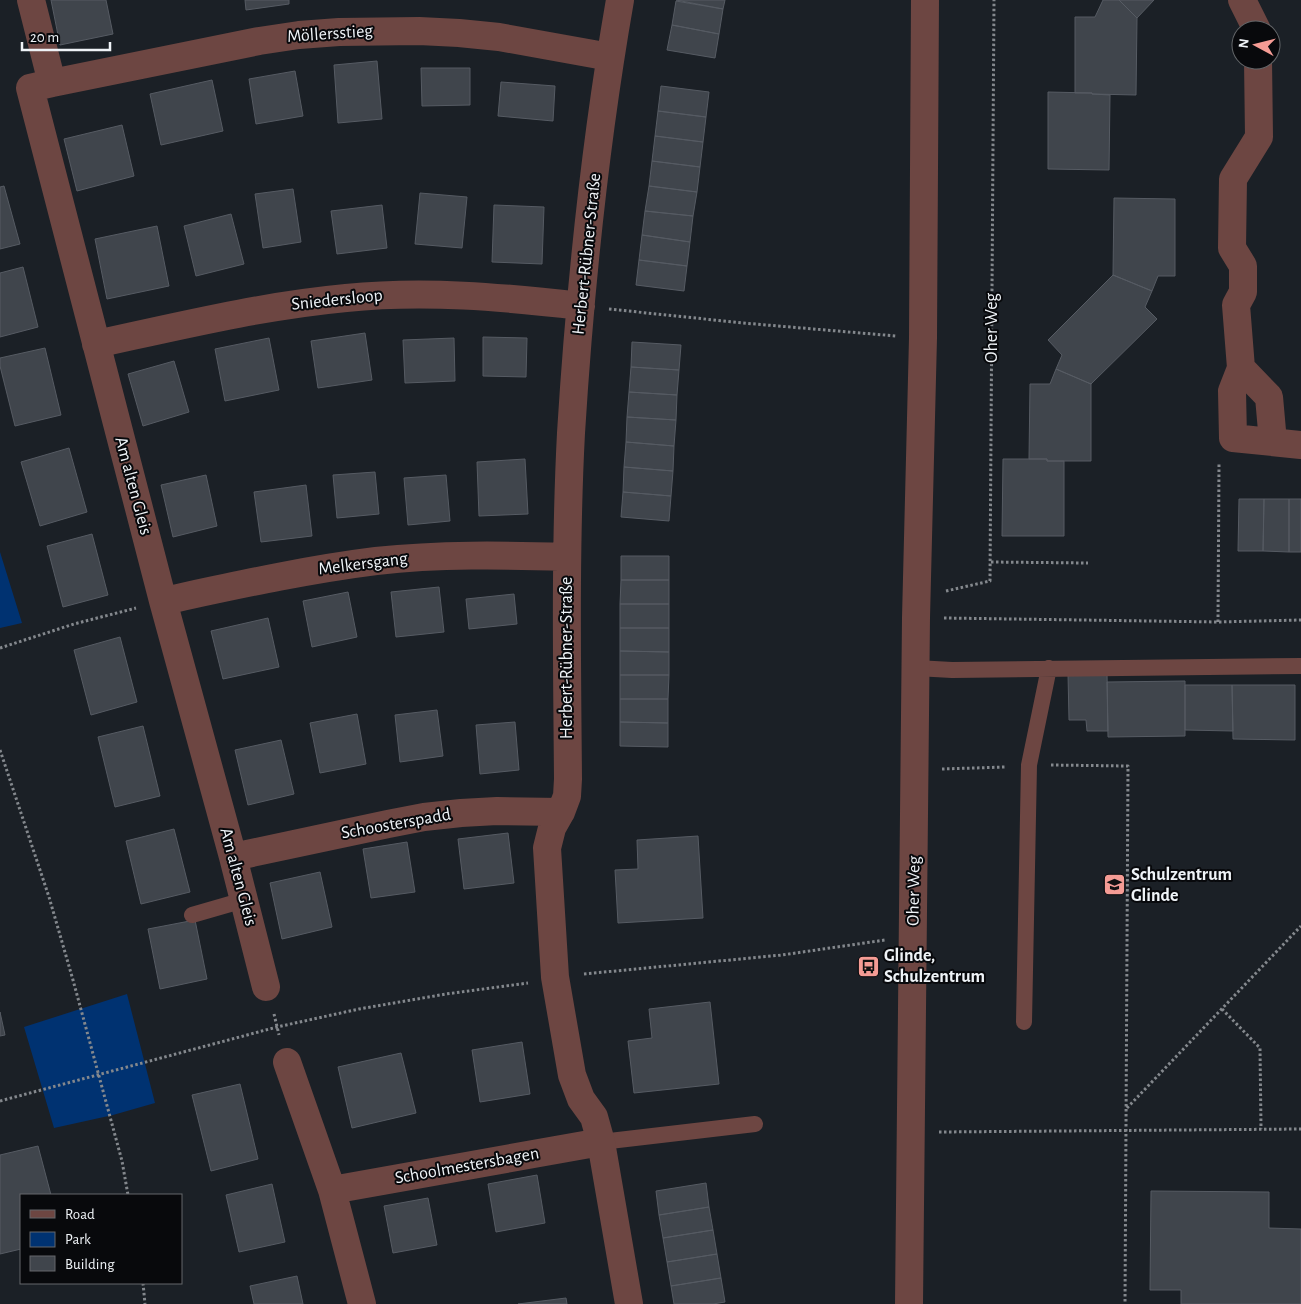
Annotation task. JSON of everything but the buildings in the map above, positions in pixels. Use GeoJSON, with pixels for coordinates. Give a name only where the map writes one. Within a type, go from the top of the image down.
{"type":"FeatureCollection","features":[{"type":"Feature","properties":{"kind":"street"},"geometry":{"type":"LineString","coordinates":[[31,0],[52,83]]}},
{"type":"Feature","properties":{"kind":"street","name":"Herbert-Rübner-Straße"},"geometry":{"type":"LineString","coordinates":[[620,0],[610,57],[594,181],[580,306],[571,434],[567,557],[567,796],[552,828],[547,848],[555,977],[572,1075],[581,1099],[594,1117],[601,1142],[629,1304]]}},
{"type":"Feature","properties":{"kind":"street","name":"Oher Weg"},"geometry":{"type":"LineString","coordinates":[[909,1304],[916,668],[923,338],[925,0]]}},
{"type":"Feature","properties":{"kind":"street"},"geometry":{"type":"LineString","coordinates":[[1242,0],[1252,20]]}},
{"type":"Feature","properties":{"kind":"street","name":"Möllersstieg"},"geometry":{"type":"LineString","coordinates":[[52,83],[259,40],[339,32],[411,30],[459,33],[610,57]]}},
{"type":"Feature","properties":{"kind":"street"},"geometry":{"type":"LineString","coordinates":[[1258,70],[1259,137],[1233,180],[1232,248],[1243,266],[1243,292],[1236,305],[1241,368],[1232,391],[1233,438],[1301,446]]}},
{"type":"Feature","properties":{"kind":"street","name":"Am alten Gleis"},"geometry":{"type":"LineString","coordinates":[[52,83],[30,88],[162,601],[233,857],[266,987]]}},
{"type":"Feature","properties":{"kind":"street","name":"Sniedersloop"},"geometry":{"type":"LineString","coordinates":[[96,344],[272,307],[348,298],[424,294],[462,295],[500,297],[580,306]]}},
{"type":"Feature","properties":{"kind":"street"},"geometry":{"type":"LineString","coordinates":[[1241,368],[1269,397],[1272,442]]}},
{"type":"Feature","properties":{"kind":"street","name":"Melkersgang"},"geometry":{"type":"LineString","coordinates":[[162,601],[299,572],[378,561],[466,556],[567,557]]}},
{"type":"Feature","properties":{"kind":"street","name":"Schoosterspadd"},"geometry":{"type":"LineString","coordinates":[[233,857],[424,818],[497,811],[561,812]]}},
{"type":"Feature","properties":{"kind":"street"},"geometry":{"type":"LineString","coordinates":[[287,1062],[332,1190],[362,1304]]}},
{"type":"Feature","properties":{"kind":"street","name":"Schoolmestersbagen"},"geometry":{"type":"LineString","coordinates":[[332,1190],[601,1142]]}},
{"type":"Feature","properties":{"kind":"lane"},"geometry":{"type":"LineString","coordinates":[[916,668],[952,670],[1301,666]]}},
{"type":"Feature","properties":{"kind":"lane"},"geometry":{"type":"LineString","coordinates":[[1024,1022],[1029,765],[1049,668]]}},
{"type":"Feature","properties":{"kind":"lane"},"geometry":{"type":"LineString","coordinates":[[192,915],[244,900]]}},
{"type":"Feature","properties":{"kind":"lane"},"geometry":{"type":"LineString","coordinates":[[601,1142],[755,1124]]}},
{"type":"Feature","properties":{"kind":"path","name":"Oher Weg"},"geometry":{"type":"LineString","coordinates":[[917,608],[990,582],[994,0]]}},
{"type":"Feature","properties":{"kind":"path"},"geometry":{"type":"LineString","coordinates":[[580,306],[743,323],[923,338]]}},
{"type":"Feature","properties":{"kind":"path"},"geometry":{"type":"LineString","coordinates":[[1218,622],[1219,455],[1233,438]]}},
{"type":"Feature","properties":{"kind":"path"},"geometry":{"type":"LineString","coordinates":[[990,562],[1088,563]]}},
{"type":"Feature","properties":{"kind":"path"},"geometry":{"type":"LineString","coordinates":[[0,648],[74,624],[162,601]]}},
{"type":"Feature","properties":{"kind":"path"},"geometry":{"type":"LineString","coordinates":[[917,608],[1218,622],[1301,620]]}},
{"type":"Feature","properties":{"kind":"path"},"geometry":{"type":"LineString","coordinates":[[0,750],[49,897],[122,1161],[128,1194]]}},
{"type":"Feature","properties":{"kind":"path"},"geometry":{"type":"LineString","coordinates":[[915,770],[1029,765],[1128,766],[1125,1304]]}},
{"type":"Feature","properties":{"kind":"path"},"geometry":{"type":"LineString","coordinates":[[1126,1109],[1301,926]]}},
{"type":"Feature","properties":{"kind":"path"},"geometry":{"type":"LineString","coordinates":[[0,1101],[277,1027],[359,1009],[555,977],[782,955],[913,936]]}},
{"type":"Feature","properties":{"kind":"path"},"geometry":{"type":"LineString","coordinates":[[266,987],[287,1062]]}},
{"type":"Feature","properties":{"kind":"path"},"geometry":{"type":"LineString","coordinates":[[1222,1009],[1260,1048],[1260,1129]]}},
{"type":"Feature","properties":{"kind":"path"},"geometry":{"type":"LineString","coordinates":[[935,1132],[1301,1129]]}},
{"type":"Feature","properties":{"kind":"path"},"geometry":{"type":"LineString","coordinates":[[143,1284],[145,1304]]}},
{"type":"Feature","properties":{"kind":"green space"},"geometry":{"type":"Polygon","coordinates":[[[0,552],[22,623],[0,628],[0,552]]]}},
{"type":"Feature","properties":{"kind":"green space"},"geometry":{"type":"Polygon","coordinates":[[[127,994],[155,1103],[113,1115],[54,1128],[24,1027],[127,994]]]}},
{"type":"Feature","properties":{"kind":"place","name":"Schulzentrum Glinde"},"geometry":{"type":"Point","coordinates":[1115,885]}},
{"type":"Feature","properties":{"kind":"place","name":"Glinde, Schulzentrum"},"geometry":{"type":"Point","coordinates":[868,966]}}]}
